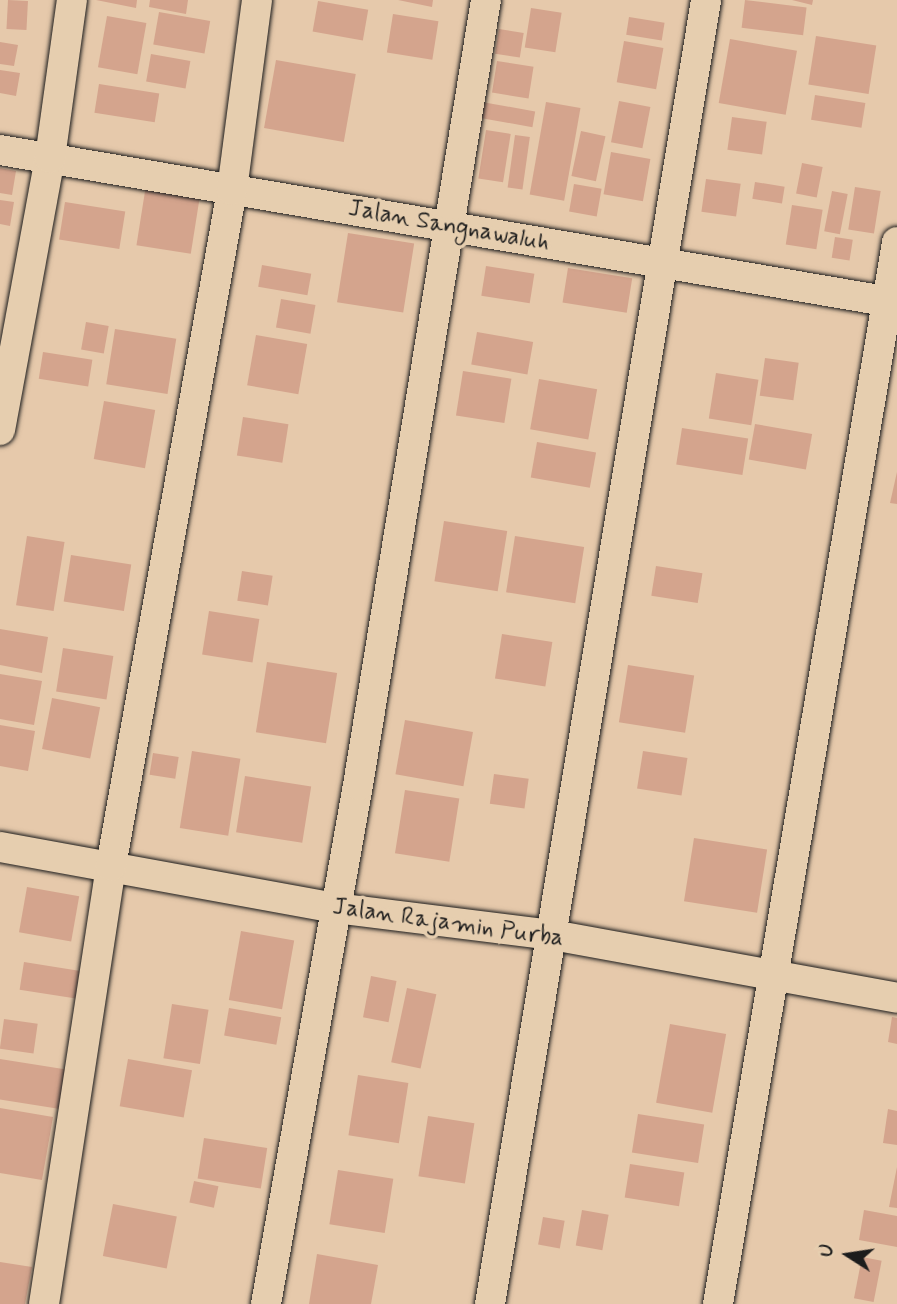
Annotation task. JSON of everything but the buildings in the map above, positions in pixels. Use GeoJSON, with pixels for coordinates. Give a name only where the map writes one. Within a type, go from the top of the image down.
{"type":"FeatureCollection","features":[{"type":"Feature","properties":{"kind":"street"},"geometry":{"type":"LineString","coordinates":[[0,430],[50,158],[72,0]]}},
{"type":"Feature","properties":{"kind":"street"},"geometry":{"type":"LineString","coordinates":[[44,1304],[111,866],[232,190],[257,0]]}},
{"type":"Feature","properties":{"kind":"street"},"geometry":{"type":"LineString","coordinates":[[266,1304],[335,908],[486,0]]}},
{"type":"Feature","properties":{"kind":"street"},"geometry":{"type":"LineString","coordinates":[[490,1304],[706,0]]}},
{"type":"Feature","properties":{"kind":"street","name":"Jalan Sangnawaluh"},"geometry":{"type":"LineString","coordinates":[[0,150],[892,303]]}},
{"type":"Feature","properties":{"kind":"street"},"geometry":{"type":"LineString","coordinates":[[718,1304],[773,975],[892,303],[897,242]]}},
{"type":"Feature","properties":{"kind":"street","name":"Jalan Rajamin Purba"},"geometry":{"type":"LineString","coordinates":[[0,847],[335,908],[552,936],[897,998]]}}]}
